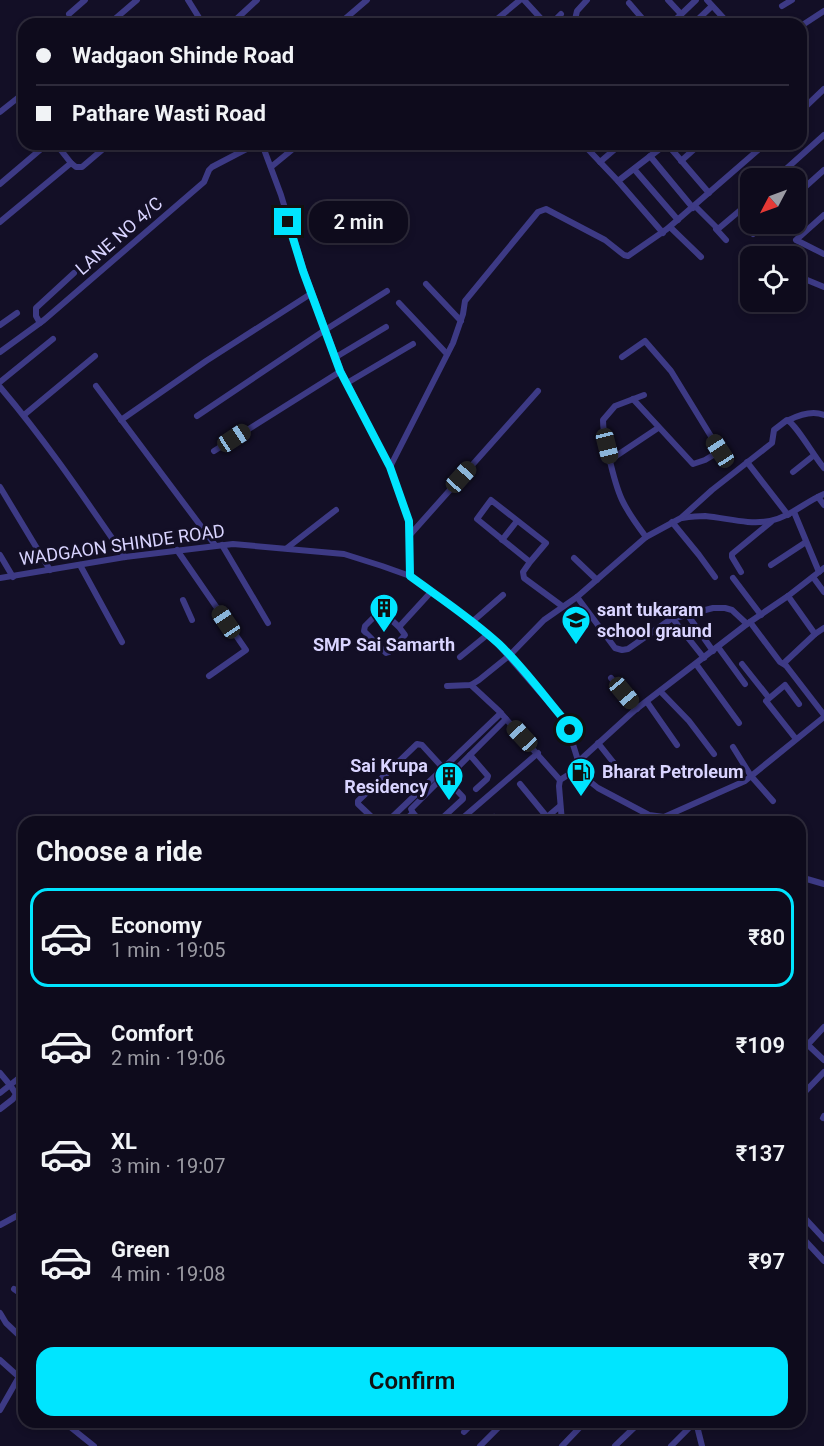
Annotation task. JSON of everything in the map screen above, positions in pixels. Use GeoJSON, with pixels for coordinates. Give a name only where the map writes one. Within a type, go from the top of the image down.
{"type":"FeatureCollection","features":[{"type":"Feature","properties":{"kind":"street"},"geometry":{"type":"LineString","coordinates":[[69,14],[85,0]]}},
{"type":"Feature","properties":{"kind":"street"},"geometry":{"type":"LineString","coordinates":[[116,18],[137,0]]}},
{"type":"Feature","properties":{"kind":"street"},"geometry":{"type":"LineString","coordinates":[[188,0],[199,18]]}},
{"type":"Feature","properties":{"kind":"street"},"geometry":{"type":"LineString","coordinates":[[238,18],[257,0]]}},
{"type":"Feature","properties":{"kind":"street"},"geometry":{"type":"LineString","coordinates":[[346,18],[367,0]]}},
{"type":"Feature","properties":{"kind":"street"},"geometry":{"type":"LineString","coordinates":[[499,18],[522,0],[540,18]]}},
{"type":"Feature","properties":{"kind":"street"},"geometry":{"type":"LineString","coordinates":[[576,18],[579,7],[587,0]]}},
{"type":"Feature","properties":{"kind":"street"},"geometry":{"type":"LineString","coordinates":[[668,0],[681,14]]}},
{"type":"Feature","properties":{"kind":"street"},"geometry":{"type":"LineString","coordinates":[[677,18],[696,0]]}},
{"type":"Feature","properties":{"kind":"street"},"geometry":{"type":"LineString","coordinates":[[707,0],[723,18]]}},
{"type":"Feature","properties":{"kind":"street"},"geometry":{"type":"LineString","coordinates":[[782,6],[792,0]]}},
{"type":"Feature","properties":{"kind":"street"},"geometry":{"type":"LineString","coordinates":[[629,3],[642,18]]}},
{"type":"Feature","properties":{"kind":"street"},"geometry":{"type":"LineString","coordinates":[[699,18],[712,6]]}},
{"type":"Feature","properties":{"kind":"street"},"geometry":{"type":"LineString","coordinates":[[807,22],[824,11]]}},
{"type":"Feature","properties":{"kind":"street"},"geometry":{"type":"LineString","coordinates":[[557,18],[561,14]]}},
{"type":"Feature","properties":{"kind":"street"},"geometry":{"type":"LineString","coordinates":[[807,105],[824,89]]}},
{"type":"Feature","properties":{"kind":"street"},"geometry":{"type":"LineString","coordinates":[[0,112],[18,98]]}},
{"type":"Feature","properties":{"kind":"street"},"geometry":{"type":"LineString","coordinates":[[787,168],[824,135]]}},
{"type":"Feature","properties":{"kind":"street"},"geometry":{"type":"LineString","coordinates":[[0,184],[40,150]]}},
{"type":"Feature","properties":{"kind":"street"},"geometry":{"type":"LineString","coordinates":[[61,150],[76,167],[82,167],[102,150]]}},
{"type":"Feature","properties":{"kind":"street","name":"LANE NO 4/C"},"geometry":{"type":"LineString","coordinates":[[0,352],[40,323],[204,182],[208,170],[245,150]]}},
{"type":"Feature","properties":{"kind":"street"},"geometry":{"type":"LineString","coordinates":[[264,150],[340,371],[390,467],[409,521],[410,576]]}},
{"type":"Feature","properties":{"kind":"street"},"geometry":{"type":"LineString","coordinates":[[271,167],[292,150]]}},
{"type":"Feature","properties":{"kind":"street"},"geometry":{"type":"LineString","coordinates":[[589,150],[663,233]]}},
{"type":"Feature","properties":{"kind":"street"},"geometry":{"type":"LineString","coordinates":[[600,162],[614,150]]}},
{"type":"Feature","properties":{"kind":"street"},"geometry":{"type":"LineString","coordinates":[[618,181],[658,150]]}},
{"type":"Feature","properties":{"kind":"street"},"geometry":{"type":"LineString","coordinates":[[671,150],[709,194]]}},
{"type":"Feature","properties":{"kind":"street"},"geometry":{"type":"LineString","coordinates":[[681,161],[693,150]]}},
{"type":"Feature","properties":{"kind":"street"},"geometry":{"type":"LineString","coordinates":[[390,467],[447,354],[461,321],[467,297],[542,210],[546,209],[598,236],[628,256],[663,233],[758,150]]}},
{"type":"Feature","properties":{"kind":"street"},"geometry":{"type":"LineString","coordinates":[[650,156],[726,240]]}},
{"type":"Feature","properties":{"kind":"street"},"geometry":{"type":"LineString","coordinates":[[0,222],[71,163]]}},
{"type":"Feature","properties":{"kind":"street"},"geometry":{"type":"LineString","coordinates":[[634,169],[678,220]]}},
{"type":"Feature","properties":{"kind":"street"},"geometry":{"type":"LineString","coordinates":[[806,186],[824,170]]}},
{"type":"Feature","properties":{"kind":"street"},"geometry":{"type":"LineString","coordinates":[[716,228],[721,228],[740,211]]}},
{"type":"Feature","properties":{"kind":"street"},"geometry":{"type":"LineString","coordinates":[[824,215],[796,240],[824,254]]}},
{"type":"Feature","properties":{"kind":"street"},"geometry":{"type":"LineString","coordinates":[[670,227],[701,257]]}},
{"type":"Feature","properties":{"kind":"street"},"geometry":{"type":"LineString","coordinates":[[40,323],[36,316],[36,309],[74,273]]}},
{"type":"Feature","properties":{"kind":"street"},"geometry":{"type":"LineString","coordinates":[[806,280],[824,287]]}},
{"type":"Feature","properties":{"kind":"street"},"geometry":{"type":"LineString","coordinates":[[426,284],[461,321]]}},
{"type":"Feature","properties":{"kind":"street"},"geometry":{"type":"LineString","coordinates":[[197,416],[387,291]]}},
{"type":"Feature","properties":{"kind":"street"},"geometry":{"type":"LineString","coordinates":[[121,420],[312,292]]}},
{"type":"Feature","properties":{"kind":"street"},"geometry":{"type":"LineString","coordinates":[[399,303],[447,354]]}},
{"type":"Feature","properties":{"kind":"street"},"geometry":{"type":"LineString","coordinates":[[0,325],[18,313]]}},
{"type":"Feature","properties":{"kind":"street"},"geometry":{"type":"LineString","coordinates":[[336,357],[386,327]]}},
{"type":"Feature","properties":{"kind":"street"},"geometry":{"type":"LineString","coordinates":[[53,339],[0,385],[76,485],[125,557]]}},
{"type":"Feature","properties":{"kind":"street"},"geometry":{"type":"LineString","coordinates":[[622,357],[645,341],[671,371],[720,451],[693,464],[633,399]]}},
{"type":"Feature","properties":{"kind":"street"},"geometry":{"type":"LineString","coordinates":[[347,383],[413,344]]}},
{"type":"Feature","properties":{"kind":"street"},"geometry":{"type":"LineString","coordinates":[[24,415],[95,356]]}},
{"type":"Feature","properties":{"kind":"street"},"geometry":{"type":"LineString","coordinates":[[214,451],[340,371]]}},
{"type":"Feature","properties":{"kind":"street"},"geometry":{"type":"LineString","coordinates":[[96,386],[219,545],[268,623]]}},
{"type":"Feature","properties":{"kind":"street"},"geometry":{"type":"LineString","coordinates":[[409,536],[538,391]]}},
{"type":"Feature","properties":{"kind":"street"},"geometry":{"type":"LineString","coordinates":[[644,395],[615,406],[603,420],[603,433],[617,492],[646,537]]}},
{"type":"Feature","properties":{"kind":"street"},"geometry":{"type":"LineString","coordinates":[[447,686],[471,685],[510,655],[527,636],[562,606],[577,597],[646,537],[681,518],[772,443],[776,427],[808,414],[824,414]]}},
{"type":"Feature","properties":{"kind":"street"},"geometry":{"type":"LineString","coordinates":[[789,420],[813,456],[824,468]]}},
{"type":"Feature","properties":{"kind":"street"},"geometry":{"type":"LineString","coordinates":[[610,460],[658,428]]}},
{"type":"Feature","properties":{"kind":"street"},"geometry":{"type":"LineString","coordinates":[[793,472],[813,456]]}},
{"type":"Feature","properties":{"kind":"street"},"geometry":{"type":"LineString","coordinates":[[579,761],[637,709],[821,570],[791,513],[747,462]]}},
{"type":"Feature","properties":{"kind":"street"},"geometry":{"type":"LineString","coordinates":[[0,487],[50,570]]}},
{"type":"Feature","properties":{"kind":"street"},"geometry":{"type":"LineString","coordinates":[[741,572],[732,554],[772,521],[791,513],[821,495],[824,505]]}},
{"type":"Feature","properties":{"kind":"street"},"geometry":{"type":"LineString","coordinates":[[530,562],[477,519],[491,500],[546,543],[523,572],[524,578],[562,606]]}},
{"type":"Feature","properties":{"kind":"street"},"geometry":{"type":"LineString","coordinates":[[286,548],[336,510]]}},
{"type":"Feature","properties":{"kind":"street"},"geometry":{"type":"LineString","coordinates":[[681,518],[702,516],[738,522],[772,521]]}},
{"type":"Feature","properties":{"kind":"street"},"geometry":{"type":"LineString","coordinates":[[502,540],[517,521]]}},
{"type":"Feature","properties":{"kind":"street"},"geometry":{"type":"LineString","coordinates":[[672,522],[715,578]]}},
{"type":"Feature","properties":{"kind":"street"},"geometry":{"type":"LineString","coordinates":[[771,565],[806,542]]}},
{"type":"Feature","properties":{"kind":"street","name":"WADGAON SHINDE ROAD"},"geometry":{"type":"LineString","coordinates":[[0,578],[125,557],[219,545],[345,554],[410,576],[472,622],[510,655],[566,722],[581,770]]}},
{"type":"Feature","properties":{"kind":"street"},"geometry":{"type":"LineString","coordinates":[[177,550],[246,650],[209,676]]}},
{"type":"Feature","properties":{"kind":"street"},"geometry":{"type":"LineString","coordinates":[[0,555],[13,577]]}},
{"type":"Feature","properties":{"kind":"street"},"geometry":{"type":"LineString","coordinates":[[574,558],[597,580]]}},
{"type":"Feature","properties":{"kind":"street"},"geometry":{"type":"LineString","coordinates":[[80,565],[122,642]]}},
{"type":"Feature","properties":{"kind":"street"},"geometry":{"type":"LineString","coordinates":[[813,577],[824,592]]}},
{"type":"Feature","properties":{"kind":"street"},"geometry":{"type":"LineString","coordinates":[[733,578],[760,615]]}},
{"type":"Feature","properties":{"kind":"street"},"geometry":{"type":"LineString","coordinates":[[399,627],[431,592]]}},
{"type":"Feature","properties":{"kind":"street"},"geometry":{"type":"LineString","coordinates":[[472,622],[503,595]]}},
{"type":"Feature","properties":{"kind":"street"},"geometry":{"type":"LineString","coordinates":[[788,596],[814,634]]}},
{"type":"Feature","properties":{"kind":"street"},"geometry":{"type":"LineString","coordinates":[[577,597],[615,648],[622,650],[628,649],[673,619],[687,614],[725,608],[732,610],[748,623],[785,665],[824,716],[745,781],[667,816]]}},
{"type":"Feature","properties":{"kind":"street"},"geometry":{"type":"LineString","coordinates":[[183,600],[192,620]]}},
{"type":"Feature","properties":{"kind":"street"},"geometry":{"type":"LineString","coordinates":[[378,613],[384,613],[399,627],[405,635],[387,653],[364,631],[365,626],[378,613]]}},
{"type":"Feature","properties":{"kind":"street"},"geometry":{"type":"LineString","coordinates":[[687,614],[745,684]]}},
{"type":"Feature","properties":{"kind":"street"},"geometry":{"type":"LineString","coordinates":[[673,619],[704,658]]}},
{"type":"Feature","properties":{"kind":"street"},"geometry":{"type":"LineString","coordinates":[[785,665],[786,660],[814,634],[824,628]]}},
{"type":"Feature","properties":{"kind":"street"},"geometry":{"type":"LineString","coordinates":[[460,657],[487,634]]}},
{"type":"Feature","properties":{"kind":"street"},"geometry":{"type":"LineString","coordinates":[[696,664],[739,723]]}},
{"type":"Feature","properties":{"kind":"street"},"geometry":{"type":"LineString","coordinates":[[742,664],[769,698]]}},
{"type":"Feature","properties":{"kind":"street"},"geometry":{"type":"LineString","coordinates":[[611,678],[637,709]]}},
{"type":"Feature","properties":{"kind":"street"},"geometry":{"type":"LineString","coordinates":[[471,685],[501,713],[560,780],[561,816]]}},
{"type":"Feature","properties":{"kind":"street"},"geometry":{"type":"LineString","coordinates":[[796,739],[766,701],[785,685],[800,704]]}},
{"type":"Feature","properties":{"kind":"street"},"geometry":{"type":"LineString","coordinates":[[661,692],[689,721],[714,754]]}},
{"type":"Feature","properties":{"kind":"street"},"geometry":{"type":"LineString","coordinates":[[647,702],[677,745]]}},
{"type":"Feature","properties":{"kind":"street"},"geometry":{"type":"LineString","coordinates":[[393,816],[501,713]]}},
{"type":"Feature","properties":{"kind":"street"},"geometry":{"type":"LineString","coordinates":[[409,816],[412,813],[411,809],[440,780],[446,779],[506,719]]}},
{"type":"Feature","properties":{"kind":"street"},"geometry":{"type":"LineString","coordinates":[[598,743],[621,772]]}},
{"type":"Feature","properties":{"kind":"street"},"geometry":{"type":"LineString","coordinates":[[371,816],[358,804],[358,801],[417,744],[422,744],[444,768]]}},
{"type":"Feature","properties":{"kind":"street"},"geometry":{"type":"LineString","coordinates":[[733,747],[752,776],[773,801]]}},
{"type":"Feature","properties":{"kind":"street"},"geometry":{"type":"LineString","coordinates":[[465,816],[538,753]]}},
{"type":"Feature","properties":{"kind":"street"},"geometry":{"type":"LineString","coordinates":[[470,755],[488,776],[488,779],[476,789]]}},
{"type":"Feature","properties":{"kind":"street"},"geometry":{"type":"LineString","coordinates":[[560,780],[581,770],[598,788],[652,816]]}},
{"type":"Feature","properties":{"kind":"street"},"geometry":{"type":"LineString","coordinates":[[445,816],[463,799],[446,779]]}},
{"type":"Feature","properties":{"kind":"street"},"geometry":{"type":"LineString","coordinates":[[519,784],[546,816]]}},
{"type":"Feature","properties":{"kind":"street"},"geometry":{"type":"LineString","coordinates":[[548,816],[560,806]]}},
{"type":"Feature","properties":{"kind":"street"},"geometry":{"type":"LineString","coordinates":[[412,813],[415,816]]}},
{"type":"Feature","properties":{"kind":"street"},"geometry":{"type":"LineString","coordinates":[[806,880],[824,884]]}},
{"type":"Feature","properties":{"kind":"street"},"geometry":{"type":"LineString","coordinates":[[824,1027],[807,1045],[824,1060]]}},
{"type":"Feature","properties":{"kind":"street"},"geometry":{"type":"LineString","coordinates":[[806,1091],[824,1072]]}},
{"type":"Feature","properties":{"kind":"street"},"geometry":{"type":"LineString","coordinates":[[0,1073],[10,1085],[15,1096],[0,1109]]}},
{"type":"Feature","properties":{"kind":"street"},"geometry":{"type":"LineString","coordinates":[[0,1093],[18,1079]]}},
{"type":"Feature","properties":{"kind":"street"},"geometry":{"type":"LineString","coordinates":[[0,1225],[18,1215]]}},
{"type":"Feature","properties":{"kind":"street"},"geometry":{"type":"LineString","coordinates":[[806,1219],[823,1235]]}},
{"type":"Feature","properties":{"kind":"street"},"geometry":{"type":"LineString","coordinates":[[806,1242],[824,1261]]}},
{"type":"Feature","properties":{"kind":"street"},"geometry":{"type":"LineString","coordinates":[[14,1289],[18,1292]]}},
{"type":"Feature","properties":{"kind":"street"},"geometry":{"type":"LineString","coordinates":[[0,1313],[6,1323],[18,1334]]}},
{"type":"Feature","properties":{"kind":"street"},"geometry":{"type":"LineString","coordinates":[[0,1360],[17,1380],[2,1400],[0,1410]]}},
{"type":"Feature","properties":{"kind":"street"},"geometry":{"type":"LineString","coordinates":[[71,1428],[91,1445]]}},
{"type":"Feature","properties":{"kind":"street"},"geometry":{"type":"LineString","coordinates":[[464,1432],[468,1428]]}},
{"type":"Feature","properties":{"kind":"street"},"geometry":{"type":"LineString","coordinates":[[480,1446],[498,1428]]}},
{"type":"Feature","properties":{"kind":"street"},"geometry":{"type":"LineString","coordinates":[[562,1446],[579,1428]]}},
{"type":"Feature","properties":{"kind":"street"},"geometry":{"type":"LineString","coordinates":[[615,1446],[634,1428]]}},
{"type":"Feature","properties":{"kind":"street"},"geometry":{"type":"LineString","coordinates":[[671,1446],[690,1428]]}},
{"type":"Feature","properties":{"kind":"street"},"geometry":{"type":"LineString","coordinates":[[698,1428],[702,1446]]}},
{"type":"Feature","properties":{"kind":"place","name":"SMP Sai Samarth"},"geometry":{"type":"Point","coordinates":[384,634]}},
{"type":"Feature","properties":{"kind":"place","name":"sant tukaram school graund"},"geometry":{"type":"Point","coordinates":[576,646]}},
{"type":"Feature","properties":{"kind":"place","name":"Bharat Petroleum"},"geometry":{"type":"Point","coordinates":[581,798]}},
{"type":"Feature","properties":{"kind":"place","name":"Sai Krupa Residency"},"geometry":{"type":"Point","coordinates":[449,802]}},
{"type":"Feature","properties":{"kind":"route"},"geometry":{"type":"LineString","coordinates":[[288,222],[303,271],[340,371],[390,467],[409,521],[410,576],[459,611],[498,643],[566,722],[570,730]]}}]}
